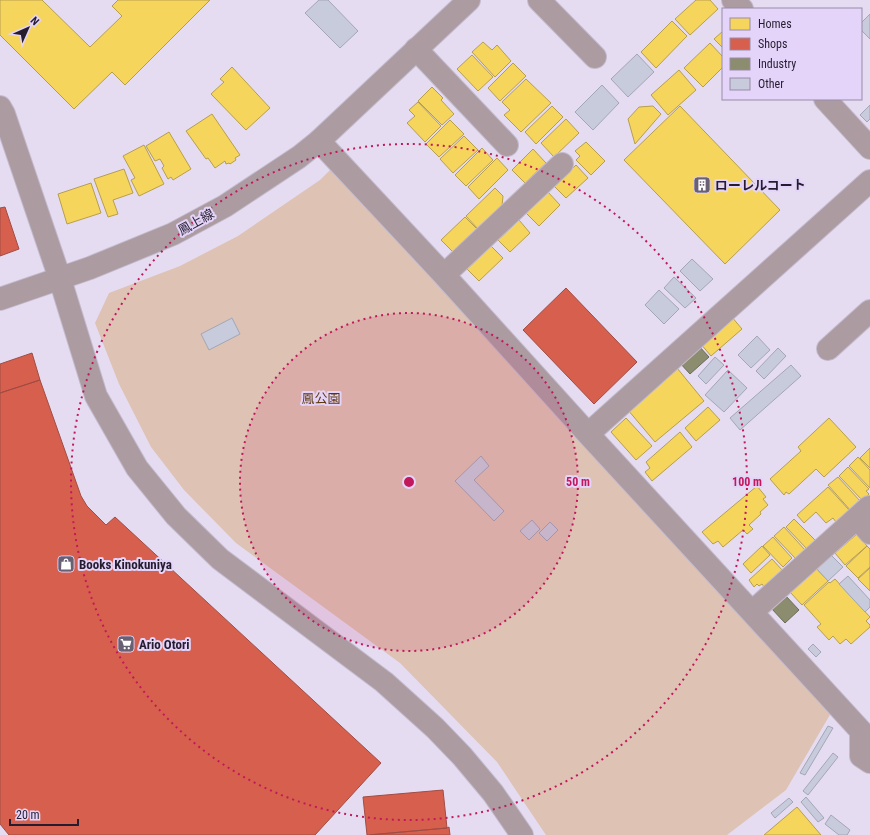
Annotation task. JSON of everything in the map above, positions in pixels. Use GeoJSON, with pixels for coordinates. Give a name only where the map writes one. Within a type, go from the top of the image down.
{"type":"FeatureCollection","features":[{"type":"Feature","properties":{"kind":"street","name":"鳳上線"},"geometry":{"type":"LineString","coordinates":[[0,299],[90,268],[173,234],[225,206],[299,157],[319,141],[469,0]]}},
{"type":"Feature","properties":{"kind":"street"},"geometry":{"type":"LineString","coordinates":[[539,0],[595,57]]}},
{"type":"Feature","properties":{"kind":"street"},"geometry":{"type":"LineString","coordinates":[[734,0],[741,8]]}},
{"type":"Feature","properties":{"kind":"street"},"geometry":{"type":"LineString","coordinates":[[416,49],[507,145]]}},
{"type":"Feature","properties":{"kind":"street"},"geometry":{"type":"LineString","coordinates":[[826,100],[870,148]]}},
{"type":"Feature","properties":{"kind":"street"},"geometry":{"type":"LineString","coordinates":[[0,106],[60,279],[96,396],[137,468],[176,516],[220,559],[384,682],[435,728],[462,756],[493,793],[522,835]]}},
{"type":"Feature","properties":{"kind":"street"},"geometry":{"type":"LineString","coordinates":[[319,141],[444,275],[752,612],[865,728],[861,756],[870,762]]}},
{"type":"Feature","properties":{"kind":"street"},"geometry":{"type":"LineString","coordinates":[[444,275],[562,164]]}},
{"type":"Feature","properties":{"kind":"street"},"geometry":{"type":"LineString","coordinates":[[588,434],[870,181]]}},
{"type":"Feature","properties":{"kind":"street"},"geometry":{"type":"LineString","coordinates":[[828,349],[870,311]]}},
{"type":"Feature","properties":{"kind":"street"},"geometry":{"type":"LineString","coordinates":[[752,612],[865,519]]}},
{"type":"Feature","properties":{"kind":"green space","name":"鳳公園"},"geometry":{"type":"Polygon","coordinates":[[[330,170],[582,440],[831,713],[786,790],[727,835],[546,835],[497,762],[400,663],[236,543],[184,490],[151,447],[119,384],[95,323],[109,293],[180,266],[238,236],[320,180],[330,170]]]}},
{"type":"Feature","properties":{"kind":"building: Homes"},"geometry":{"type":"Polygon","coordinates":[[[0,0],[42,0],[90,47],[122,16],[112,6],[118,0],[210,0],[125,85],[112,72],[74,109],[0,35],[0,0]]]}},
{"type":"Feature","properties":{"kind":"building: Homes"},"geometry":{"type":"Polygon","coordinates":[[[696,0],[710,0],[718,9],[690,35],[675,19],[696,0]]]}},
{"type":"Feature","properties":{"kind":"building: Homes"},"geometry":{"type":"Polygon","coordinates":[[[672,21],[687,36],[656,68],[641,52],[672,21]]]}},
{"type":"Feature","properties":{"kind":"building: Homes"},"geometry":{"type":"Polygon","coordinates":[[[722,32],[722,47],[714,39],[722,32]]]}},
{"type":"Feature","properties":{"kind":"building: Homes"},"geometry":{"type":"Polygon","coordinates":[[[483,42],[492,50],[497,45],[511,61],[495,77],[472,52],[483,42]]]}},
{"type":"Feature","properties":{"kind":"building: Homes"},"geometry":{"type":"Polygon","coordinates":[[[710,43],[722,56],[722,68],[703,87],[684,68],[710,43]]]}},
{"type":"Feature","properties":{"kind":"building: Homes"},"geometry":{"type":"Polygon","coordinates":[[[472,55],[493,77],[478,91],[457,69],[472,55]]]}},
{"type":"Feature","properties":{"kind":"building: Homes"},"geometry":{"type":"Polygon","coordinates":[[[513,63],[526,76],[500,101],[488,88],[513,63]]]}},
{"type":"Feature","properties":{"kind":"building: Homes"},"geometry":{"type":"Polygon","coordinates":[[[232,67],[270,108],[246,130],[211,94],[224,82],[220,79],[232,67]]]}},
{"type":"Feature","properties":{"kind":"building: Homes"},"geometry":{"type":"Polygon","coordinates":[[[679,70],[696,90],[668,115],[651,95],[679,70]]]}},
{"type":"Feature","properties":{"kind":"building: Homes"},"geometry":{"type":"Polygon","coordinates":[[[526,79],[551,103],[521,132],[504,115],[510,110],[502,102],[526,79]]]}},
{"type":"Feature","properties":{"kind":"building: Homes"},"geometry":{"type":"Polygon","coordinates":[[[432,87],[443,98],[441,100],[454,114],[442,125],[418,101],[432,87]]]}},
{"type":"Feature","properties":{"kind":"building: Homes"},"geometry":{"type":"Polygon","coordinates":[[[418,102],[441,126],[425,142],[407,123],[415,116],[409,110],[418,102]]]}},
{"type":"Feature","properties":{"kind":"building: Homes"},"geometry":{"type":"Polygon","coordinates":[[[552,106],[563,117],[536,144],[525,132],[552,106]]]}},
{"type":"Feature","properties":{"kind":"building: Homes"},"geometry":{"type":"Polygon","coordinates":[[[653,106],[661,114],[635,144],[628,119],[639,107],[653,106]]]}},
{"type":"Feature","properties":{"kind":"building: Homes","name":"ローレルコート"},"geometry":{"type":"Polygon","coordinates":[[[680,106],[780,210],[725,264],[624,160],[680,106]]]}},
{"type":"Feature","properties":{"kind":"building: Homes"},"geometry":{"type":"Polygon","coordinates":[[[212,114],[240,155],[230,164],[226,164],[225,161],[215,168],[208,158],[206,159],[186,131],[212,114]]]}},
{"type":"Feature","properties":{"kind":"building: Homes"},"geometry":{"type":"Polygon","coordinates":[[[566,119],[579,133],[554,157],[541,143],[566,119]]]}},
{"type":"Feature","properties":{"kind":"building: Homes"},"geometry":{"type":"Polygon","coordinates":[[[450,120],[464,134],[439,157],[426,144],[450,120]]]}},
{"type":"Feature","properties":{"kind":"building: Homes"},"geometry":{"type":"Polygon","coordinates":[[[169,132],[191,169],[173,180],[171,177],[168,179],[162,168],[164,166],[160,159],[155,161],[146,146],[169,132]]]}},
{"type":"Feature","properties":{"kind":"building: Homes"},"geometry":{"type":"Polygon","coordinates":[[[464,136],[478,150],[453,173],[440,159],[464,136]]]}},
{"type":"Feature","properties":{"kind":"building: Homes"},"geometry":{"type":"Polygon","coordinates":[[[586,142],[605,161],[591,175],[576,160],[580,156],[575,151],[586,142]]]}},
{"type":"Feature","properties":{"kind":"building: Homes"},"geometry":{"type":"Polygon","coordinates":[[[144,145],[164,184],[139,196],[131,180],[135,178],[123,156],[144,145]]]}},
{"type":"Feature","properties":{"kind":"building: Homes"},"geometry":{"type":"Polygon","coordinates":[[[482,148],[493,160],[466,186],[455,175],[482,148]]]}},
{"type":"Feature","properties":{"kind":"building: Homes"},"geometry":{"type":"Polygon","coordinates":[[[533,149],[546,163],[525,183],[512,170],[533,149]]]}},
{"type":"Feature","properties":{"kind":"building: Homes"},"geometry":{"type":"Polygon","coordinates":[[[497,158],[508,170],[479,199],[468,187],[497,158]]]}},
{"type":"Feature","properties":{"kind":"building: Homes"},"geometry":{"type":"Polygon","coordinates":[[[576,165],[588,178],[566,198],[554,186],[576,165]]]}},
{"type":"Feature","properties":{"kind":"building: Homes"},"geometry":{"type":"Polygon","coordinates":[[[124,169],[133,193],[113,200],[118,214],[108,217],[94,179],[124,169]]]}},
{"type":"Feature","properties":{"kind":"building: Homes"},"geometry":{"type":"Polygon","coordinates":[[[91,183],[101,213],[67,224],[58,194],[91,183]]]}},
{"type":"Feature","properties":{"kind":"building: Homes"},"geometry":{"type":"Polygon","coordinates":[[[495,188],[503,196],[502,206],[478,229],[466,216],[495,188]]]}},
{"type":"Feature","properties":{"kind":"building: Homes"},"geometry":{"type":"Polygon","coordinates":[[[547,191],[560,205],[539,226],[526,213],[547,191]]]}},
{"type":"Feature","properties":{"kind":"building: Homes"},"geometry":{"type":"Polygon","coordinates":[[[465,217],[477,229],[453,252],[441,240],[465,217]]]}},
{"type":"Feature","properties":{"kind":"building: Homes"},"geometry":{"type":"Polygon","coordinates":[[[519,220],[530,233],[510,252],[498,240],[519,220]]]}},
{"type":"Feature","properties":{"kind":"building: Homes"},"geometry":{"type":"Polygon","coordinates":[[[491,246],[503,258],[479,281],[467,269],[491,246]]]}},
{"type":"Feature","properties":{"kind":"building: Homes"},"geometry":{"type":"Polygon","coordinates":[[[731,316],[742,329],[711,356],[700,343],[731,316]]]}},
{"type":"Feature","properties":{"kind":"building: Homes"},"geometry":{"type":"Polygon","coordinates":[[[677,368],[704,401],[655,442],[628,410],[677,368]]]}},
{"type":"Feature","properties":{"kind":"building: Homes"},"geometry":{"type":"Polygon","coordinates":[[[708,407],[720,420],[696,441],[685,428],[708,407]]]}},
{"type":"Feature","properties":{"kind":"building: Homes"},"geometry":{"type":"Polygon","coordinates":[[[626,418],[652,446],[636,460],[611,432],[626,418]]]}},
{"type":"Feature","properties":{"kind":"building: Homes"},"geometry":{"type":"Polygon","coordinates":[[[829,418],[856,447],[824,477],[816,469],[789,494],[786,492],[784,495],[770,479],[801,451],[798,447],[829,418]]]}},
{"type":"Feature","properties":{"kind":"building: Homes"},"geometry":{"type":"Polygon","coordinates":[[[680,432],[692,447],[652,481],[645,472],[650,468],[646,462],[680,432]]]}},
{"type":"Feature","properties":{"kind":"building: Homes"},"geometry":{"type":"Polygon","coordinates":[[[870,448],[870,468],[860,458],[870,448]]]}},
{"type":"Feature","properties":{"kind":"building: Homes"},"geometry":{"type":"Polygon","coordinates":[[[858,457],[870,470],[870,488],[849,466],[858,457]]]}},
{"type":"Feature","properties":{"kind":"building: Homes"},"geometry":{"type":"Polygon","coordinates":[[[848,467],[869,489],[866,491],[869,494],[863,501],[839,476],[848,467]]]}},
{"type":"Feature","properties":{"kind":"building: Homes"},"geometry":{"type":"Polygon","coordinates":[[[838,477],[861,502],[851,511],[828,485],[838,477]]]}},
{"type":"Feature","properties":{"kind":"building: Homes"},"geometry":{"type":"Polygon","coordinates":[[[757,486],[766,497],[763,499],[768,505],[749,525],[753,529],[747,534],[743,530],[723,547],[718,541],[713,544],[702,532],[757,486]]]}},
{"type":"Feature","properties":{"kind":"building: Homes"},"geometry":{"type":"Polygon","coordinates":[[[828,487],[849,510],[836,522],[833,518],[826,523],[816,512],[804,523],[797,515],[828,487]]]}},
{"type":"Feature","properties":{"kind":"building: Homes"},"geometry":{"type":"Polygon","coordinates":[[[794,519],[816,541],[807,549],[786,527],[794,519]]]}},
{"type":"Feature","properties":{"kind":"building: Homes"},"geometry":{"type":"Polygon","coordinates":[[[784,527],[806,551],[796,559],[774,536],[784,527]]]}},
{"type":"Feature","properties":{"kind":"building: Homes"},"geometry":{"type":"Polygon","coordinates":[[[857,534],[867,546],[845,565],[835,553],[857,534]]]}},
{"type":"Feature","properties":{"kind":"building: Homes"},"geometry":{"type":"Polygon","coordinates":[[[773,537],[792,558],[783,567],[763,546],[773,537]]]}},
{"type":"Feature","properties":{"kind":"building: Homes"},"geometry":{"type":"Polygon","coordinates":[[[762,546],[770,555],[751,573],[743,564],[762,546]]]}},
{"type":"Feature","properties":{"kind":"building: Homes"},"geometry":{"type":"Polygon","coordinates":[[[867,546],[870,549],[870,567],[858,578],[846,566],[867,546]]]}},
{"type":"Feature","properties":{"kind":"building: Homes"},"geometry":{"type":"Polygon","coordinates":[[[772,559],[783,571],[765,588],[762,584],[759,586],[757,584],[754,587],[749,580],[772,559]]]}},
{"type":"Feature","properties":{"kind":"building: Homes"},"geometry":{"type":"Polygon","coordinates":[[[816,568],[828,581],[802,605],[790,592],[816,568]]]}},
{"type":"Feature","properties":{"kind":"building: Homes"},"geometry":{"type":"Polygon","coordinates":[[[870,568],[870,591],[858,579],[870,568]]]}},
{"type":"Feature","properties":{"kind":"building: Homes"},"geometry":{"type":"Polygon","coordinates":[[[835,579],[870,617],[866,621],[870,627],[851,644],[846,639],[840,644],[833,636],[829,640],[817,627],[821,624],[804,605],[829,582],[830,583],[835,579]]]}},
{"type":"Feature","properties":{"kind":"building: Homes"},"geometry":{"type":"Polygon","coordinates":[[[797,807],[821,835],[764,835],[797,807]]]}},
{"type":"Feature","properties":{"kind":"building: Shops"},"geometry":{"type":"Polygon","coordinates":[[[5,207],[19,249],[0,256],[0,208],[5,207]]]}},
{"type":"Feature","properties":{"kind":"building: Shops"},"geometry":{"type":"Polygon","coordinates":[[[566,288],[637,362],[594,404],[523,330],[566,288]]]}},
{"type":"Feature","properties":{"kind":"building: Shops"},"geometry":{"type":"Polygon","coordinates":[[[32,353],[40,380],[0,393],[0,364],[32,353]]]}},
{"type":"Feature","properties":{"kind":"building: Shops","name":"Ario Otori"},"geometry":{"type":"Polygon","coordinates":[[[40,380],[81,496],[87,506],[106,525],[115,517],[381,763],[315,835],[9,835],[0,824],[0,393],[40,380]]]}},
{"type":"Feature","properties":{"kind":"building: Shops"},"geometry":{"type":"Polygon","coordinates":[[[443,790],[447,828],[367,835],[363,797],[443,790]]]}},
{"type":"Feature","properties":{"kind":"building: Shops"},"geometry":{"type":"Polygon","coordinates":[[[449,827],[450,835],[370,835],[447,828],[449,827]]]}},
{"type":"Feature","properties":{"kind":"building: Industry"},"geometry":{"type":"Polygon","coordinates":[[[698,345],[709,357],[690,374],[679,362],[698,345]]]}},
{"type":"Feature","properties":{"kind":"building: Industry"},"geometry":{"type":"Polygon","coordinates":[[[785,595],[799,610],[785,623],[771,608],[785,595]]]}},
{"type":"Feature","properties":{"kind":"building: Other"},"geometry":{"type":"Polygon","coordinates":[[[319,0],[328,0],[358,31],[340,48],[305,13],[319,0]]]}},
{"type":"Feature","properties":{"kind":"building: Other"},"geometry":{"type":"Polygon","coordinates":[[[870,14],[870,39],[862,31],[862,22],[870,14]]]}},
{"type":"Feature","properties":{"kind":"building: Other"},"geometry":{"type":"Polygon","coordinates":[[[637,54],[654,72],[628,97],[611,79],[637,54]]]}},
{"type":"Feature","properties":{"kind":"building: Other"},"geometry":{"type":"Polygon","coordinates":[[[602,85],[619,103],[593,130],[575,112],[602,85]]]}},
{"type":"Feature","properties":{"kind":"building: Other"},"geometry":{"type":"Polygon","coordinates":[[[870,105],[870,119],[867,122],[860,115],[870,105]]]}},
{"type":"Feature","properties":{"kind":"building: Other"},"geometry":{"type":"Polygon","coordinates":[[[692,259],[713,279],[700,291],[680,271],[692,259]]]}},
{"type":"Feature","properties":{"kind":"building: Other"},"geometry":{"type":"Polygon","coordinates":[[[674,277],[696,298],[685,308],[664,288],[674,277]]]}},
{"type":"Feature","properties":{"kind":"building: Other"},"geometry":{"type":"Polygon","coordinates":[[[659,290],[679,309],[664,324],[645,305],[659,290]]]}},
{"type":"Feature","properties":{"kind":"building: Other"},"geometry":{"type":"Polygon","coordinates":[[[232,318],[240,334],[209,350],[201,334],[232,318]]]}},
{"type":"Feature","properties":{"kind":"building: Other"},"geometry":{"type":"Polygon","coordinates":[[[757,336],[770,350],[751,368],[738,355],[757,336]]]}},
{"type":"Feature","properties":{"kind":"building: Other"},"geometry":{"type":"Polygon","coordinates":[[[778,348],[786,356],[764,379],[756,371],[778,348]]]}},
{"type":"Feature","properties":{"kind":"building: Other"},"geometry":{"type":"Polygon","coordinates":[[[715,357],[724,365],[706,384],[698,376],[715,357]]]}},
{"type":"Feature","properties":{"kind":"building: Other"},"geometry":{"type":"Polygon","coordinates":[[[791,365],[801,376],[740,430],[730,418],[791,365]]]}},
{"type":"Feature","properties":{"kind":"building: Other"},"geometry":{"type":"Polygon","coordinates":[[[728,370],[747,388],[724,412],[705,395],[728,370]]]}},
{"type":"Feature","properties":{"kind":"building: Other"},"geometry":{"type":"Polygon","coordinates":[[[481,456],[489,466],[474,480],[504,511],[494,521],[455,481],[481,456]]]}},
{"type":"Feature","properties":{"kind":"building: Other"},"geometry":{"type":"Polygon","coordinates":[[[532,520],[540,529],[529,540],[520,531],[532,520]]]}},
{"type":"Feature","properties":{"kind":"building: Other"},"geometry":{"type":"Polygon","coordinates":[[[550,522],[558,530],[547,541],[539,533],[550,522]]]}},
{"type":"Feature","properties":{"kind":"building: Other"},"geometry":{"type":"Polygon","coordinates":[[[831,555],[843,567],[828,581],[816,568],[831,555]]]}},
{"type":"Feature","properties":{"kind":"building: Other"},"geometry":{"type":"Polygon","coordinates":[[[848,576],[870,600],[870,607],[865,612],[839,584],[848,576]]]}},
{"type":"Feature","properties":{"kind":"building: Other"},"geometry":{"type":"Polygon","coordinates":[[[813,644],[821,652],[816,657],[808,649],[813,644]]]}},
{"type":"Feature","properties":{"kind":"building: Other"},"geometry":{"type":"Polygon","coordinates":[[[828,726],[833,728],[805,775],[800,773],[828,726]]]}},
{"type":"Feature","properties":{"kind":"building: Other"},"geometry":{"type":"Polygon","coordinates":[[[833,753],[838,757],[808,795],[803,791],[833,753]]]}},
{"type":"Feature","properties":{"kind":"building: Other"},"geometry":{"type":"Polygon","coordinates":[[[806,797],[824,818],[818,822],[801,802],[806,797]]]}},
{"type":"Feature","properties":{"kind":"building: Other"},"geometry":{"type":"Polygon","coordinates":[[[789,798],[793,802],[775,818],[771,813],[789,798]]]}},
{"type":"Feature","properties":{"kind":"building: Other"},"geometry":{"type":"Polygon","coordinates":[[[831,815],[850,830],[847,835],[839,835],[825,824],[831,815]]]}},
{"type":"Feature","properties":{"kind":"place","name":"ローレルコート"},"geometry":{"type":"Point","coordinates":[702,185]}},
{"type":"Feature","properties":{"kind":"place","name":"Books Kinokuniya"},"geometry":{"type":"Point","coordinates":[66,564]}},
{"type":"Feature","properties":{"kind":"place","name":"Ario Otori"},"geometry":{"type":"Point","coordinates":[126,644]}}]}
